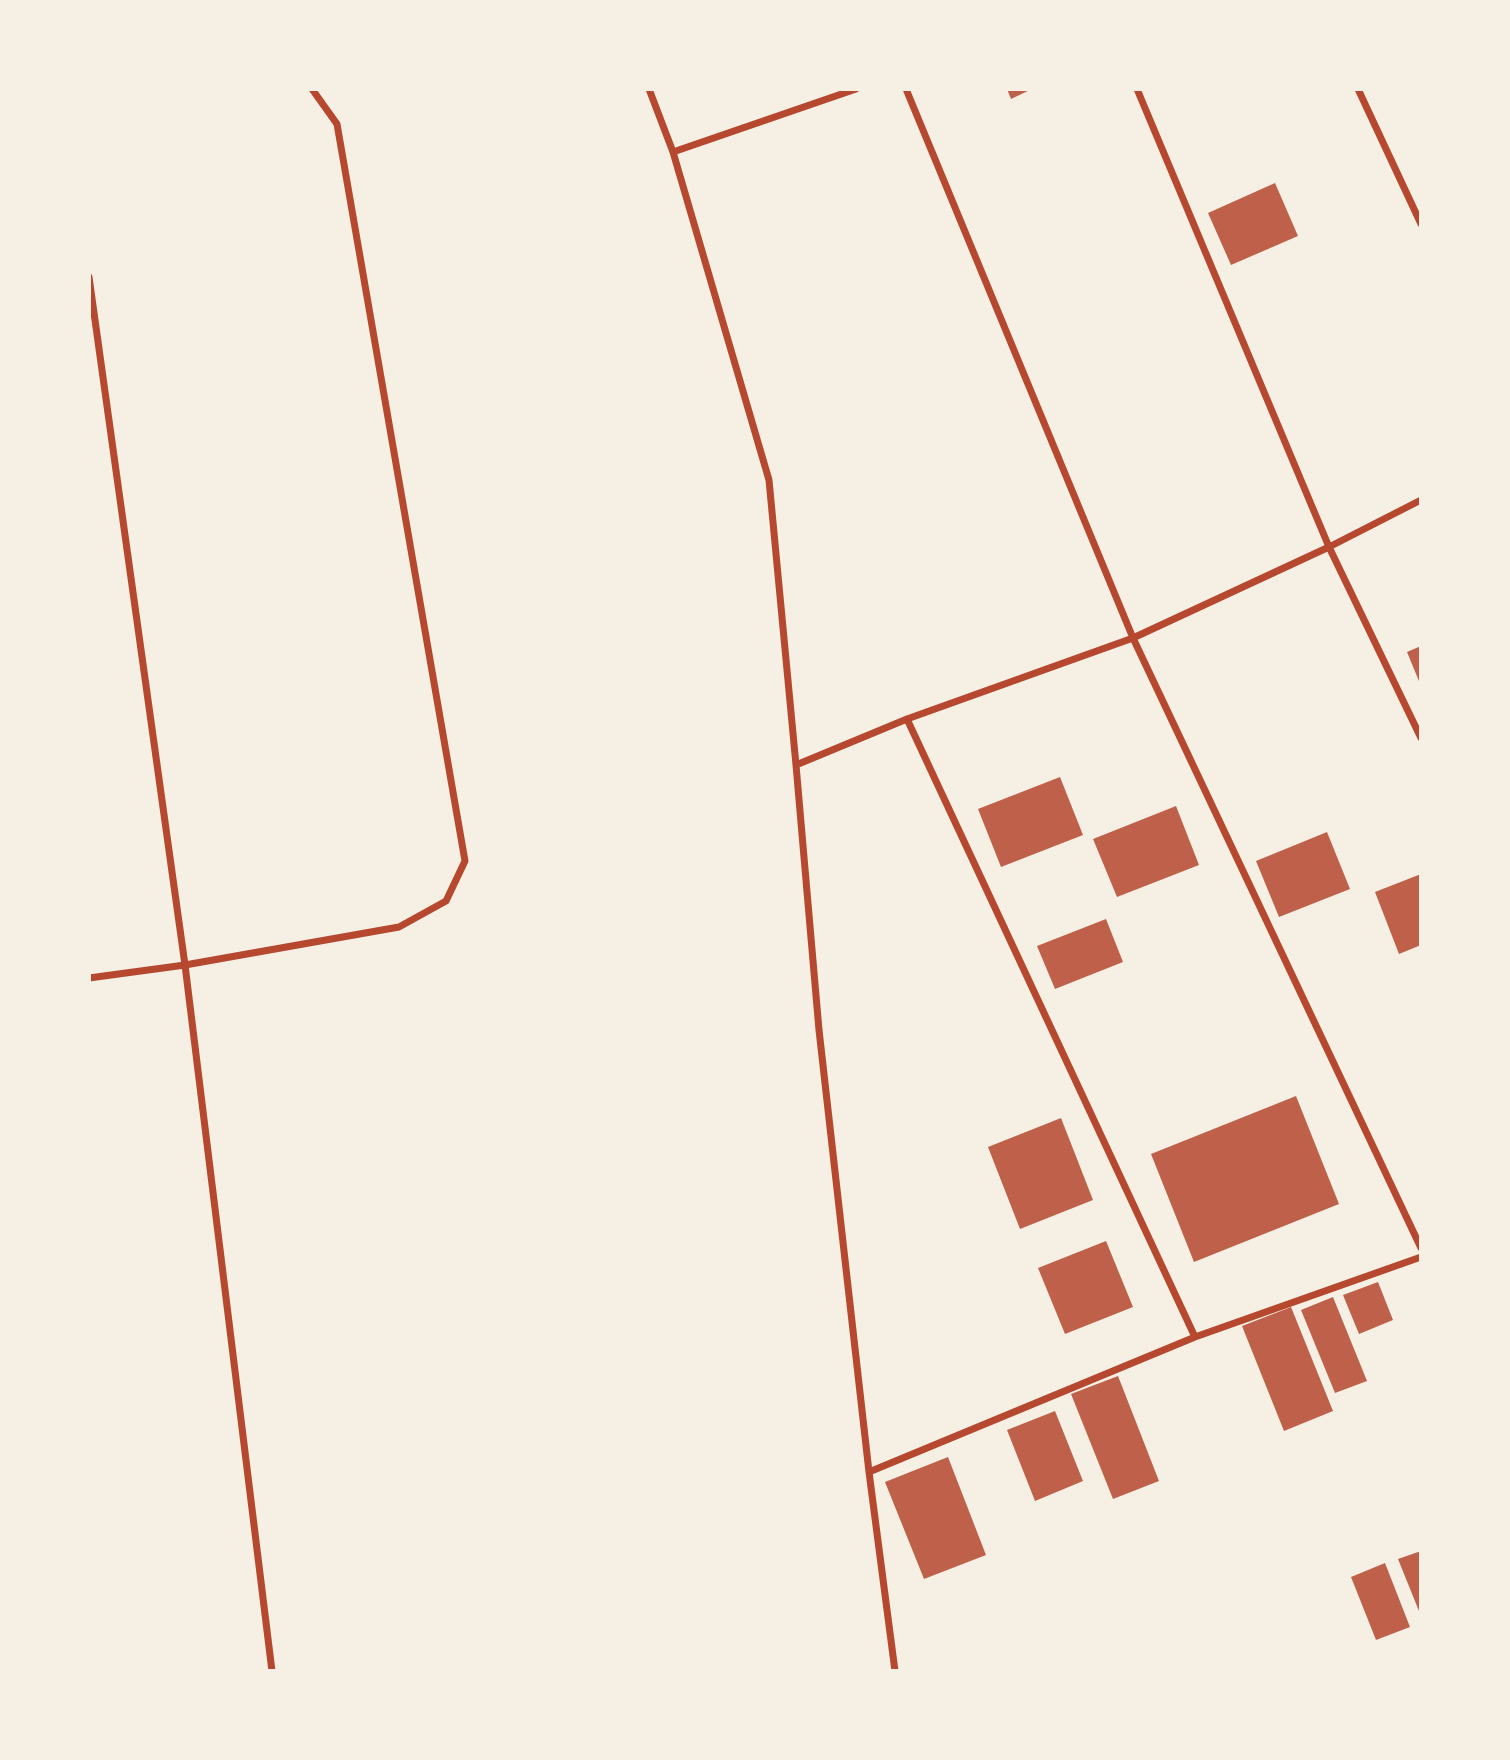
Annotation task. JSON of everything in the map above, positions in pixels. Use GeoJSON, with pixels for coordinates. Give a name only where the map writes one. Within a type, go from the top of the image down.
{"type":"FeatureCollection","features":[{"type":"Feature","properties":{"kind":"street"},"geometry":{"type":"LineString","coordinates":[[89,978],[185,965],[399,927],[446,901],[465,861],[337,124],[312,89]]}},
{"type":"Feature","properties":{"kind":"street"},"geometry":{"type":"LineString","coordinates":[[649,89],[673,152],[769,480],[818,1030],[895,1671]]}},
{"type":"Feature","properties":{"kind":"street"},"geometry":{"type":"LineString","coordinates":[[673,152],[856,89]]}},
{"type":"Feature","properties":{"kind":"street"},"geometry":{"type":"LineString","coordinates":[[906,89],[1133,638],[1421,1248]]}},
{"type":"Feature","properties":{"kind":"street"},"geometry":{"type":"LineString","coordinates":[[1137,89],[1329,547],[1421,738]]}},
{"type":"Feature","properties":{"kind":"street"},"geometry":{"type":"LineString","coordinates":[[1358,89],[1421,224]]}},
{"type":"Feature","properties":{"kind":"street"},"geometry":{"type":"LineString","coordinates":[[89,277],[185,965],[272,1671]]}},
{"type":"Feature","properties":{"kind":"street"},"geometry":{"type":"LineString","coordinates":[[796,765],[907,719],[1133,638],[1329,547],[1421,500]]}},
{"type":"Feature","properties":{"kind":"street"},"geometry":{"type":"LineString","coordinates":[[907,719],[1195,1337]]}},
{"type":"Feature","properties":{"kind":"street"},"geometry":{"type":"LineString","coordinates":[[869,1472],[1195,1337],[1421,1257]]}},
{"type":"Feature","properties":{"kind":"building"},"geometry":{"type":"Polygon","coordinates":[[[1007,89],[1032,89],[1011,99],[1007,89]]]}},
{"type":"Feature","properties":{"kind":"building"},"geometry":{"type":"Polygon","coordinates":[[[1275,183],[1298,236],[1231,265],[1208,213],[1275,183]]]}},
{"type":"Feature","properties":{"kind":"building"},"geometry":{"type":"Polygon","coordinates":[[[1421,646],[1421,686],[1407,652],[1421,646]]]}},
{"type":"Feature","properties":{"kind":"building"},"geometry":{"type":"Polygon","coordinates":[[[1060,777],[1083,835],[1001,867],[978,809],[1060,777]]]}},
{"type":"Feature","properties":{"kind":"building"},"geometry":{"type":"Polygon","coordinates":[[[1176,806],[1199,865],[1117,897],[1093,839],[1176,806]]]}},
{"type":"Feature","properties":{"kind":"building"},"geometry":{"type":"Polygon","coordinates":[[[1327,832],[1350,889],[1279,917],[1256,861],[1327,832]]]}},
{"type":"Feature","properties":{"kind":"building"},"geometry":{"type":"Polygon","coordinates":[[[1421,874],[1421,945],[1399,954],[1375,892],[1421,874]]]}},
{"type":"Feature","properties":{"kind":"building"},"geometry":{"type":"Polygon","coordinates":[[[1106,919],[1123,962],[1055,989],[1037,946],[1106,919]]]}},
{"type":"Feature","properties":{"kind":"building"},"geometry":{"type":"Polygon","coordinates":[[[1296,1096],[1339,1204],[1194,1262],[1151,1154],[1296,1096]]]}},
{"type":"Feature","properties":{"kind":"building"},"geometry":{"type":"Polygon","coordinates":[[[1061,1118],[1093,1200],[1020,1229],[988,1147],[1061,1118]]]}},
{"type":"Feature","properties":{"kind":"building"},"geometry":{"type":"Polygon","coordinates":[[[1106,1241],[1133,1307],[1065,1334],[1038,1268],[1106,1241]]]}},
{"type":"Feature","properties":{"kind":"building"},"geometry":{"type":"Polygon","coordinates":[[[1378,1282],[1393,1320],[1359,1334],[1343,1295],[1378,1282]]]}},
{"type":"Feature","properties":{"kind":"building"},"geometry":{"type":"Polygon","coordinates":[[[1333,1297],[1367,1381],[1335,1393],[1301,1310],[1333,1297]]]}},
{"type":"Feature","properties":{"kind":"building"},"geometry":{"type":"Polygon","coordinates":[[[1291,1307],[1333,1411],[1284,1431],[1242,1326],[1291,1307]]]}},
{"type":"Feature","properties":{"kind":"building"},"geometry":{"type":"Polygon","coordinates":[[[1118,1376],[1159,1481],[1113,1499],[1071,1394],[1118,1376]]]}},
{"type":"Feature","properties":{"kind":"building"},"geometry":{"type":"Polygon","coordinates":[[[1055,1411],[1083,1481],[1035,1501],[1007,1430],[1055,1411]]]}},
{"type":"Feature","properties":{"kind":"building"},"geometry":{"type":"Polygon","coordinates":[[[948,1457],[986,1555],[924,1579],[885,1482],[948,1457]]]}},
{"type":"Feature","properties":{"kind":"building"},"geometry":{"type":"Polygon","coordinates":[[[1421,1551],[1421,1616],[1398,1559],[1421,1551]]]}},
{"type":"Feature","properties":{"kind":"building"},"geometry":{"type":"Polygon","coordinates":[[[1385,1563],[1410,1627],[1376,1640],[1351,1577],[1385,1563]]]}}]}
